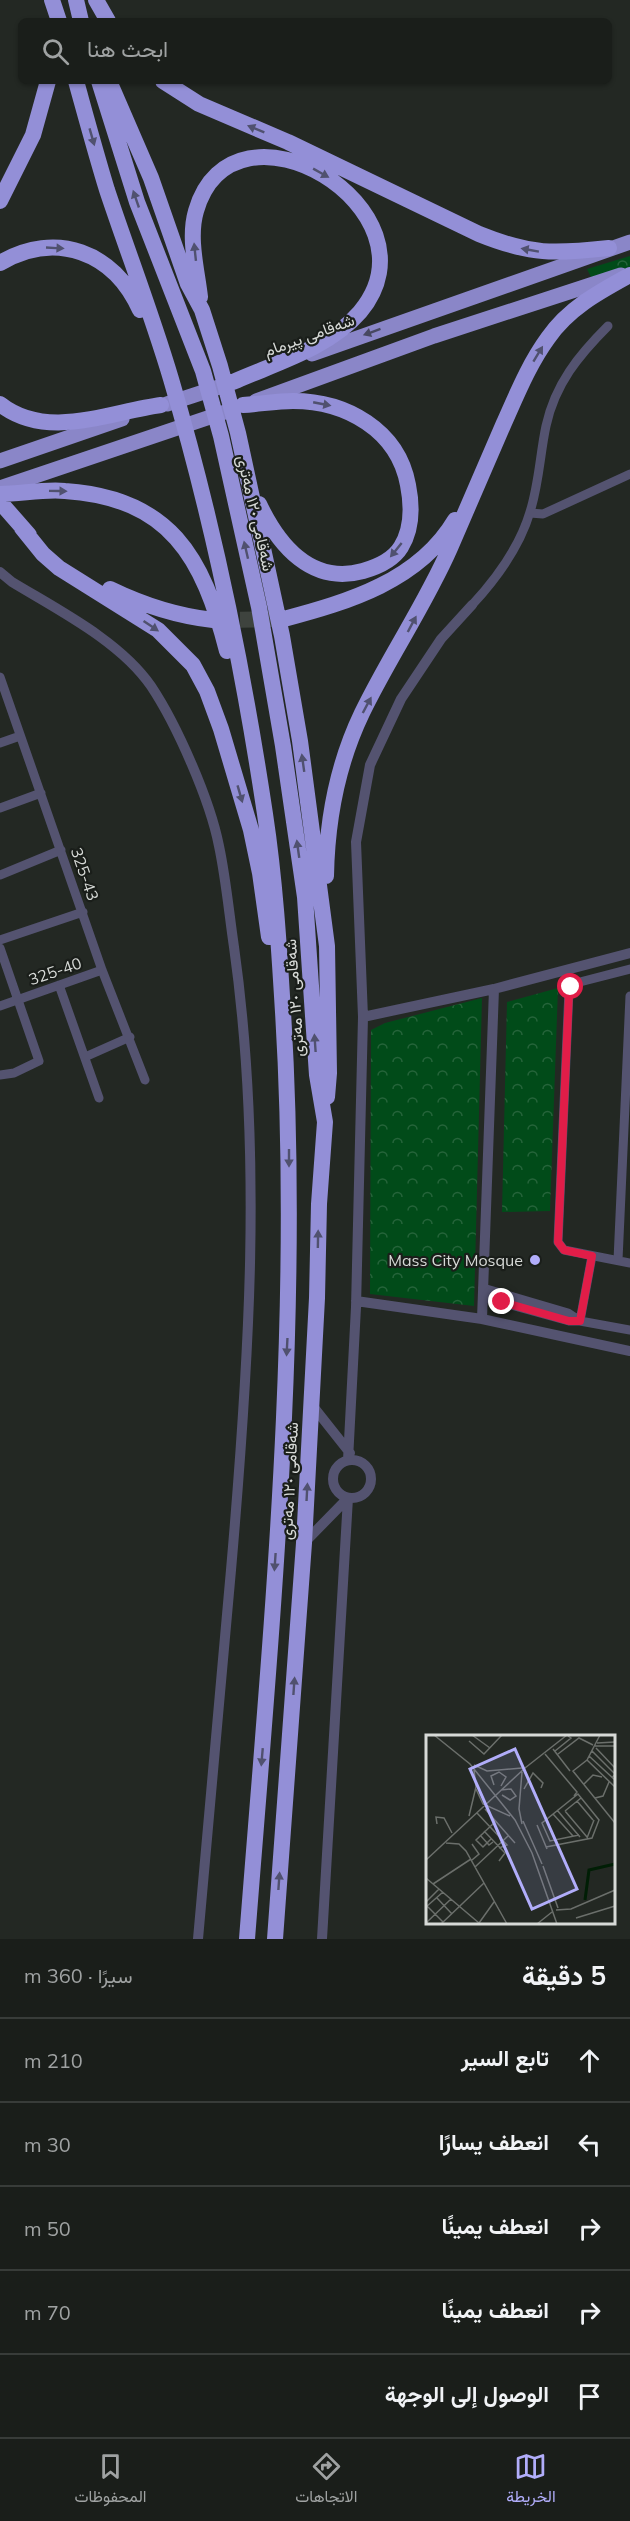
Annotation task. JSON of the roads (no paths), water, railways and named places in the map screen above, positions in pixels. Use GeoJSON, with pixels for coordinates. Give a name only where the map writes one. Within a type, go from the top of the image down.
{"type":"FeatureCollection","features":[{"type":"Feature","properties":{"kind":"highway"},"geometry":{"type":"LineString","coordinates":[[42,0],[46,18]]}},
{"type":"Feature","properties":{"kind":"highway"},"geometry":{"type":"LineString","coordinates":[[52,0],[57,18]]}},
{"type":"Feature","properties":{"kind":"highway"},"geometry":{"type":"LineString","coordinates":[[76,0],[80,18]]}},
{"type":"Feature","properties":{"kind":"highway"},"geometry":{"type":"LineString","coordinates":[[96,0],[106,18]]}},
{"type":"Feature","properties":{"kind":"highway"},"geometry":{"type":"LineString","coordinates":[[0,201],[33,135],[47,84]]}},
{"type":"Feature","properties":{"kind":"highway"},"geometry":{"type":"LineString","coordinates":[[77,84],[167,379]]}},
{"type":"Feature","properties":{"kind":"highway","name":"شەقامی ١٢٠ مەتری"},"geometry":{"type":"LineString","coordinates":[[100,84],[137,202],[203,371],[220,436],[273,610],[264,637],[284,746],[305,897],[317,1075],[325,1122],[319,1204],[304,1543],[275,1939]]}},
{"type":"Feature","properties":{"kind":"highway"},"geometry":{"type":"LineString","coordinates":[[111,84],[151,178],[188,284],[202,310],[238,433],[273,610],[282,636],[303,763],[327,946]]}},
{"type":"Feature","properties":{"kind":"highway"},"geometry":{"type":"LineString","coordinates":[[168,84],[199,104],[288,142],[506,245],[534,252],[555,253],[609,248]]}},
{"type":"Feature","properties":{"kind":"highway"},"geometry":{"type":"LineString","coordinates":[[202,310],[193,238],[195,213],[207,186],[225,168],[253,158],[283,159],[309,166],[348,192],[370,224],[379,256],[377,277],[372,293],[361,311],[344,327],[323,341],[233,382]]}},
{"type":"Feature","properties":{"kind":"highway","name":"شەقامی پیرمام"},"geometry":{"type":"LineString","coordinates":[[0,461],[233,382],[630,242]]}},
{"type":"Feature","properties":{"kind":"highway"},"geometry":{"type":"LineString","coordinates":[[0,262],[22,252],[54,247],[80,252],[105,264],[123,280],[136,302],[167,379]]}},
{"type":"Feature","properties":{"kind":"highway"},"geometry":{"type":"LineString","coordinates":[[0,488],[504,312],[630,273]]}},
{"type":"Feature","properties":{"kind":"highway"},"geometry":{"type":"LineString","coordinates":[[325,1122],[329,1073],[326,886],[328,834],[342,768],[351,741],[362,712],[409,629],[449,551],[537,354],[574,309],[630,273]]}},
{"type":"Feature","properties":{"kind":"highway","name":"شەقامی ١٢٠ مەتری"},"geometry":{"type":"LineString","coordinates":[[167,379],[185,446],[209,520],[219,610],[230,639],[268,836],[277,906],[288,1099],[289,1288],[280,1484],[247,1939]]}},
{"type":"Feature","properties":{"kind":"highway"},"geometry":{"type":"LineString","coordinates":[[243,405],[292,401],[313,402],[351,413],[370,423],[397,453],[408,482],[410,523],[401,546],[385,562],[358,572],[344,575],[313,568],[286,547],[271,528],[245,468]]}},
{"type":"Feature","properties":{"kind":"highway"},"geometry":{"type":"LineString","coordinates":[[0,404],[23,417],[51,423],[83,420],[161,405]]}},
{"type":"Feature","properties":{"kind":"highway"},"geometry":{"type":"LineString","coordinates":[[273,610],[325,608],[369,592],[414,565],[430,552],[452,524],[483,471]]}},
{"type":"Feature","properties":{"kind":"highway"},"geometry":{"type":"LineString","coordinates":[[0,494],[80,492],[103,497],[152,517],[177,539],[197,567],[219,610],[177,614],[130,599],[81,573],[22,528]]}},
{"type":"Feature","properties":{"kind":"highway"},"geometry":{"type":"LineString","coordinates":[[5,508],[43,554],[59,567],[158,630],[193,665],[207,691],[221,729],[255,845],[288,1099]]}},
{"type":"Feature","properties":{"kind":"street"},"geometry":{"type":"LineString","coordinates":[[348,1498],[338,1492],[333,1481],[336,1469],[351,1457],[363,1017],[356,842],[370,765],[401,699],[441,639],[499,572],[530,513],[546,426],[555,398],[581,354],[608,326]]}},
{"type":"Feature","properties":{"kind":"street"},"geometry":{"type":"LineString","coordinates":[[530,513],[543,514],[630,474]]}},
{"type":"Feature","properties":{"kind":"street"},"geometry":{"type":"LineString","coordinates":[[0,572],[111,645],[149,683],[172,723],[198,781],[220,854],[245,1023],[250,1163],[251,1301],[246,1403],[198,1939]]}},
{"type":"Feature","properties":{"kind":"street","name":"325-43"},"geometry":{"type":"LineString","coordinates":[[0,677],[102,970],[145,1080]]}},
{"type":"Feature","properties":{"kind":"street"},"geometry":{"type":"LineString","coordinates":[[0,743],[20,736]]}},
{"type":"Feature","properties":{"kind":"street"},"geometry":{"type":"LineString","coordinates":[[0,808],[41,793]]}},
{"type":"Feature","properties":{"kind":"street"},"geometry":{"type":"LineString","coordinates":[[0,875],[61,850]]}},
{"type":"Feature","properties":{"kind":"street"},"geometry":{"type":"LineString","coordinates":[[0,940],[83,912]]}},
{"type":"Feature","properties":{"kind":"street"},"geometry":{"type":"LineString","coordinates":[[0,948],[39,1061],[14,1073],[0,1075]]}},
{"type":"Feature","properties":{"kind":"street"},"geometry":{"type":"LineString","coordinates":[[363,1017],[494,989],[630,953]]}},
{"type":"Feature","properties":{"kind":"street"},"geometry":{"type":"LineString","coordinates":[[630,969],[576,983],[569,993],[558,1242],[564,1250],[630,1263]]}},
{"type":"Feature","properties":{"kind":"street","name":"325-40"},"geometry":{"type":"LineString","coordinates":[[0,1006],[102,970]]}},
{"type":"Feature","properties":{"kind":"street"},"geometry":{"type":"LineString","coordinates":[[59,986],[99,1098]]}},
{"type":"Feature","properties":{"kind":"street"},"geometry":{"type":"LineString","coordinates":[[482,1319],[494,989]]}},
{"type":"Feature","properties":{"kind":"street"},"geometry":{"type":"LineString","coordinates":[[618,1260],[626,1187],[630,996]]}},
{"type":"Feature","properties":{"kind":"street"},"geometry":{"type":"LineString","coordinates":[[85,1057],[130,1037]]}},
{"type":"Feature","properties":{"kind":"street"},"geometry":{"type":"LineString","coordinates":[[580,1321],[592,1256]]}},
{"type":"Feature","properties":{"kind":"street"},"geometry":{"type":"LineString","coordinates":[[483,1292],[572,1314],[580,1321],[630,1330]]}},
{"type":"Feature","properties":{"kind":"street"},"geometry":{"type":"LineString","coordinates":[[356,1301],[482,1319],[630,1351]]}},
{"type":"Feature","properties":{"kind":"street"},"geometry":{"type":"LineString","coordinates":[[304,1543],[348,1498],[362,1496],[370,1487],[372,1480],[368,1467],[351,1457],[311,1404]]}},
{"type":"Feature","properties":{"kind":"street"},"geometry":{"type":"LineString","coordinates":[[322,1939],[348,1498]]}},
{"type":"Feature","properties":{"kind":"tunnel"},"geometry":{"type":"LineString","coordinates":[[216,620],[284,619]]}},
{"type":"Feature","properties":{"kind":"place","name":"Mass City Mosque"},"geometry":{"type":"Point","coordinates":[535,1260]}}]}
